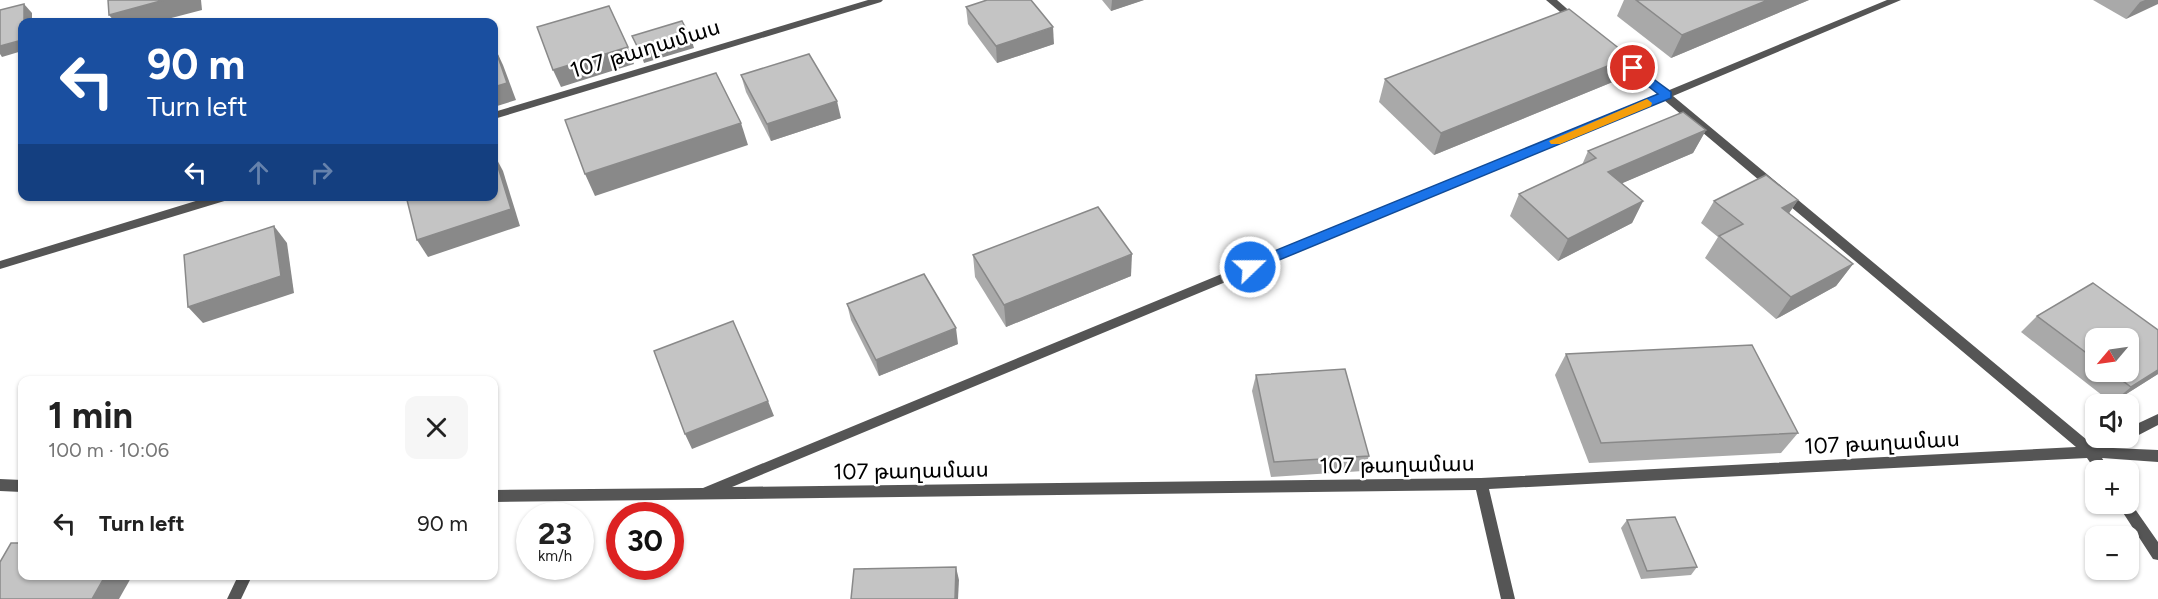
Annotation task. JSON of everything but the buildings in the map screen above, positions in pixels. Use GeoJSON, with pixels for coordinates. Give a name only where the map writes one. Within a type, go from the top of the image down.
{"type":"FeatureCollection","features":[{"type":"Feature","properties":{"kind":"street","name":"107 թաղամաս"},"geometry":{"type":"LineString","coordinates":[[498,115],[878,0]]}},
{"type":"Feature","properties":{"kind":"street"},"geometry":{"type":"LineString","coordinates":[[1551,0],[1586,29]]}},
{"type":"Feature","properties":{"kind":"street","name":"107 թաղամաս"},"geometry":{"type":"LineString","coordinates":[[702,493],[1896,0]]}},
{"type":"Feature","properties":{"kind":"street"},"geometry":{"type":"LineString","coordinates":[[1604,44],[2091,452],[2096,460]]}},
{"type":"Feature","properties":{"kind":"street"},"geometry":{"type":"LineString","coordinates":[[0,265],[211,201]]}},
{"type":"Feature","properties":{"kind":"street"},"geometry":{"type":"LineString","coordinates":[[2139,428],[2158,419]]}},
{"type":"Feature","properties":{"kind":"street","name":"107 թաղամաս"},"geometry":{"type":"LineString","coordinates":[[2091,452],[2099,448]]}},
{"type":"Feature","properties":{"kind":"street","name":"107 թաղամաս"},"geometry":{"type":"LineString","coordinates":[[498,496],[1481,484],[2091,452],[2158,456]]}},
{"type":"Feature","properties":{"kind":"street"},"geometry":{"type":"LineString","coordinates":[[1481,484],[1508,599]]}},
{"type":"Feature","properties":{"kind":"street"},"geometry":{"type":"LineString","coordinates":[[0,485],[18,486]]}},
{"type":"Feature","properties":{"kind":"street"},"geometry":{"type":"LineString","coordinates":[[2132,514],[2158,554]]}},
{"type":"Feature","properties":{"kind":"street"},"geometry":{"type":"LineString","coordinates":[[234,599],[243,580]]}},
{"type":"Feature","properties":{"kind":"slow traffic"},"geometry":{"type":"LineString","coordinates":[[1555,141],[1647,103]]}},
{"type":"Feature","properties":{"kind":"route"},"geometry":{"type":"LineString","coordinates":[[1250,267],[1666,95],[1633,68]]}}]}
